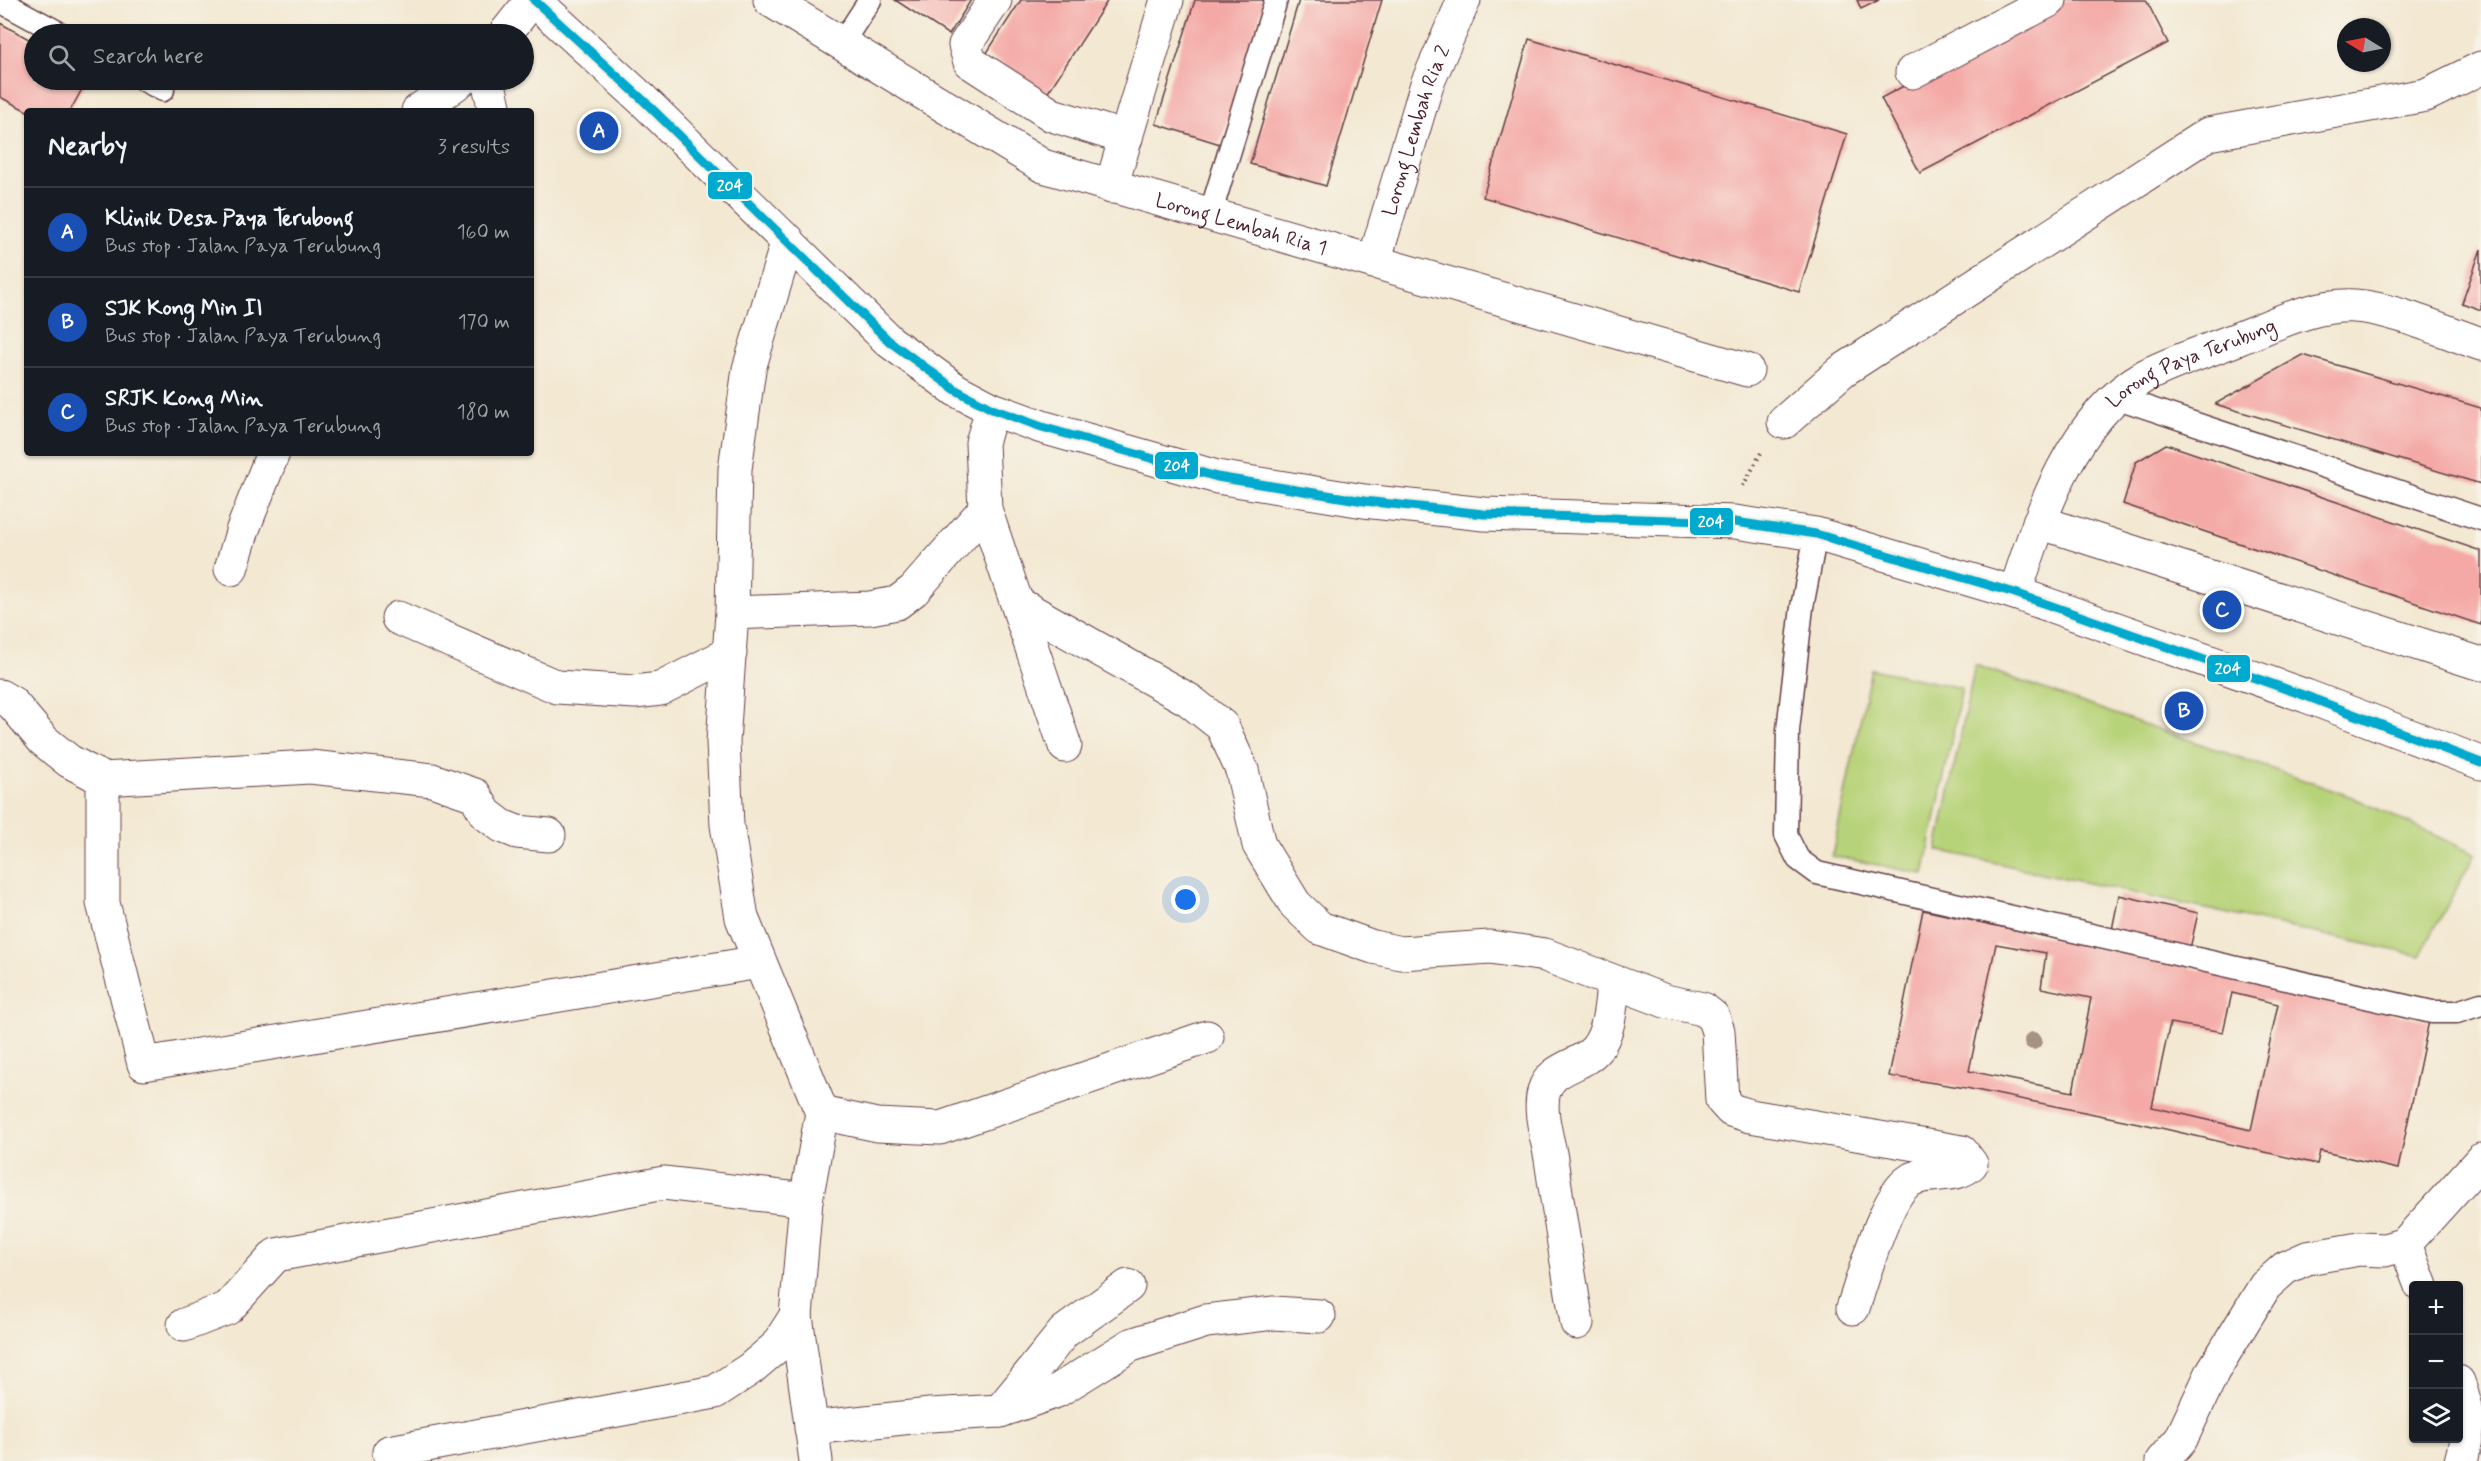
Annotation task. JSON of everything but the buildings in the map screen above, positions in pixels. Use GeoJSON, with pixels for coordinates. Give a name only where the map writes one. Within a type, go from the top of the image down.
{"type":"FeatureCollection","features":[{"type":"Feature","properties":{"kind":"street"},"geometry":{"type":"LineString","coordinates":[[514,24],[533,0],[788,240],[889,341],[956,390],[992,409],[1042,427],[1217,477],[1364,501],[1484,514],[1735,522],[1816,534],[2016,593],[2306,696],[2481,763]]}},
{"type":"Feature","properties":{"kind":"street","name":"Lorong Lembah Ria 1"},"geometry":{"type":"LineString","coordinates":[[770,0],[1028,159],[1043,166],[1747,370]]}},
{"type":"Feature","properties":{"kind":"street"},"geometry":{"type":"LineString","coordinates":[[995,0],[965,45],[965,54],[970,62],[1052,114],[1126,138]]}},
{"type":"Feature","properties":{"kind":"street"},"geometry":{"type":"LineString","coordinates":[[1111,187],[1167,0]]}},
{"type":"Feature","properties":{"kind":"street","name":"Lorong Lembah Ria 2"},"geometry":{"type":"LineString","coordinates":[[1374,262],[1427,84],[1464,0]]}},
{"type":"Feature","properties":{"kind":"street"},"geometry":{"type":"LineString","coordinates":[[1912,72],[2050,0]]}},
{"type":"Feature","properties":{"kind":"street"},"geometry":{"type":"LineString","coordinates":[[1784,422],[1842,370],[2208,134],[2426,95],[2481,68]]}},
{"type":"Feature","properties":{"kind":"street"},"geometry":{"type":"LineString","coordinates":[[422,108],[447,90]]}},
{"type":"Feature","properties":{"kind":"street"},"geometry":{"type":"LineString","coordinates":[[490,90],[494,108]]}},
{"type":"Feature","properties":{"kind":"street"},"geometry":{"type":"LineString","coordinates":[[788,240],[748,369],[735,469],[732,613],[723,742],[727,825],[742,918],[822,1113],[807,1200],[796,1316],[816,1461]]}},
{"type":"Feature","properties":{"kind":"street","name":"Lorong Paya Terubung"},"geometry":{"type":"LineString","coordinates":[[2016,593],[2039,522],[2089,427],[2115,397],[2146,376],[2305,313],[2336,306],[2357,306],[2383,312],[2481,344]]}},
{"type":"Feature","properties":{"kind":"street"},"geometry":{"type":"LineString","coordinates":[[992,409],[982,443],[986,509],[1065,746]]}},
{"type":"Feature","properties":{"kind":"street"},"geometry":{"type":"LineString","coordinates":[[231,569],[243,529],[272,456]]}},
{"type":"Feature","properties":{"kind":"street"},"geometry":{"type":"LineString","coordinates":[[732,613],[870,609],[897,603],[914,590],[986,509]]}},
{"type":"Feature","properties":{"kind":"street"},"geometry":{"type":"LineString","coordinates":[[2039,522],[2481,664]]}},
{"type":"Feature","properties":{"kind":"street"},"geometry":{"type":"LineString","coordinates":[[1017,603],[1189,700],[1222,726],[1242,770],[1258,846],[1295,904],[1320,928],[1373,947],[1401,953],[1490,947],[1545,955],[1613,983],[1665,1001],[1703,1009],[1713,1017],[1718,1031],[1719,1086],[1722,1100],[1731,1110],[1750,1116],[1962,1152],[1968,1157],[1971,1164],[1964,1171],[1909,1181],[1890,1203],[1853,1308]]}},
{"type":"Feature","properties":{"kind":"street"},"geometry":{"type":"LineString","coordinates":[[398,618],[557,687],[635,692],[660,689],[730,652]]}},
{"type":"Feature","properties":{"kind":"street"},"geometry":{"type":"LineString","coordinates":[[0,696],[12,703],[43,740],[69,761],[103,779],[310,767],[432,780],[475,795],[486,814],[502,826],[518,832],[549,835]]}},
{"type":"Feature","properties":{"kind":"street"},"geometry":{"type":"LineString","coordinates":[[103,779],[103,903],[144,1064],[759,962]]}},
{"type":"Feature","properties":{"kind":"street"},"geometry":{"type":"LineString","coordinates":[[1577,1323],[1547,1134],[1543,1093],[1549,1080],[1566,1067],[1587,1057],[1597,1048],[1604,1033],[1613,983]]}},
{"type":"Feature","properties":{"kind":"street"},"geometry":{"type":"LineString","coordinates":[[822,1113],[877,1125],[940,1128],[1207,1037]]}},
{"type":"Feature","properties":{"kind":"street"},"geometry":{"type":"LineString","coordinates":[[2162,1461],[2181,1439],[2213,1371],[2265,1286],[2278,1274],[2307,1258],[2359,1249],[2385,1250],[2405,1244],[2481,1160]]}},
{"type":"Feature","properties":{"kind":"street"},"geometry":{"type":"LineString","coordinates":[[184,1325],[228,1308],[276,1255],[664,1183],[807,1200]]}},
{"type":"Feature","properties":{"kind":"street"},"geometry":{"type":"LineString","coordinates":[[2405,1244],[2419,1281]]}},
{"type":"Feature","properties":{"kind":"street"},"geometry":{"type":"LineString","coordinates":[[1000,1411],[1064,1332],[1128,1286]]}},
{"type":"Feature","properties":{"kind":"street"},"geometry":{"type":"LineString","coordinates":[[811,1428],[930,1415],[1000,1411],[1057,1391],[1131,1346],[1206,1321],[1274,1313],[1319,1316]]}},
{"type":"Feature","properties":{"kind":"street"},"geometry":{"type":"LineString","coordinates":[[389,1452],[715,1392],[750,1369],[776,1347],[796,1316]]}},
{"type":"Feature","properties":{"kind":"street"},"geometry":{"type":"LineString","coordinates":[[2461,1389],[2469,1410],[2468,1436],[2461,1461]]}},
{"type":"Feature","properties":{"kind":"lane"},"geometry":{"type":"LineString","coordinates":[[842,43],[870,0]]}},
{"type":"Feature","properties":{"kind":"lane"},"geometry":{"type":"LineString","coordinates":[[1210,215],[1276,0]]}},
{"type":"Feature","properties":{"kind":"lane"},"geometry":{"type":"LineString","coordinates":[[0,1],[43,24]]}},
{"type":"Feature","properties":{"kind":"lane"},"geometry":{"type":"LineString","coordinates":[[2115,397],[2481,519]]}},
{"type":"Feature","properties":{"kind":"lane"},"geometry":{"type":"LineString","coordinates":[[1816,534],[1803,607],[1788,730],[1786,835],[1798,859],[1817,873],[2432,1012],[2457,1012],[2481,1004]]}},
{"type":"Feature","properties":{"kind":"path"},"geometry":{"type":"LineString","coordinates":[[1735,522],[1744,481],[1756,458],[1784,422]]}},
{"type":"Feature","properties":{"kind":"green space"},"geometry":{"type":"Polygon","coordinates":[[[1975,665],[2352,797],[2475,854],[2420,956],[1937,850],[1975,665]]]}},
{"type":"Feature","properties":{"kind":"green space"},"geometry":{"type":"Polygon","coordinates":[[[1871,669],[1962,688],[1924,874],[1832,856],[1871,669]]]}},
{"type":"Feature","properties":{"kind":"transit line","name":"204"},"geometry":{"type":"LineString","coordinates":[[534,0],[643,100],[889,341],[956,390],[992,409],[1042,427],[1217,477],[1364,501],[1484,514],[1735,522],[1816,534],[2015,593],[2306,696],[2481,763]]}},
{"type":"Feature","properties":{"kind":"place","name":"Klinik Desa Paya Terubong"},"geometry":{"type":"Point","coordinates":[599,131]}},
{"type":"Feature","properties":{"kind":"place","name":"SRJK Kong Min"},"geometry":{"type":"Point","coordinates":[2222,610]}},
{"type":"Feature","properties":{"kind":"place","name":"SJK Kong Min II"},"geometry":{"type":"Point","coordinates":[2184,711]}}]}
